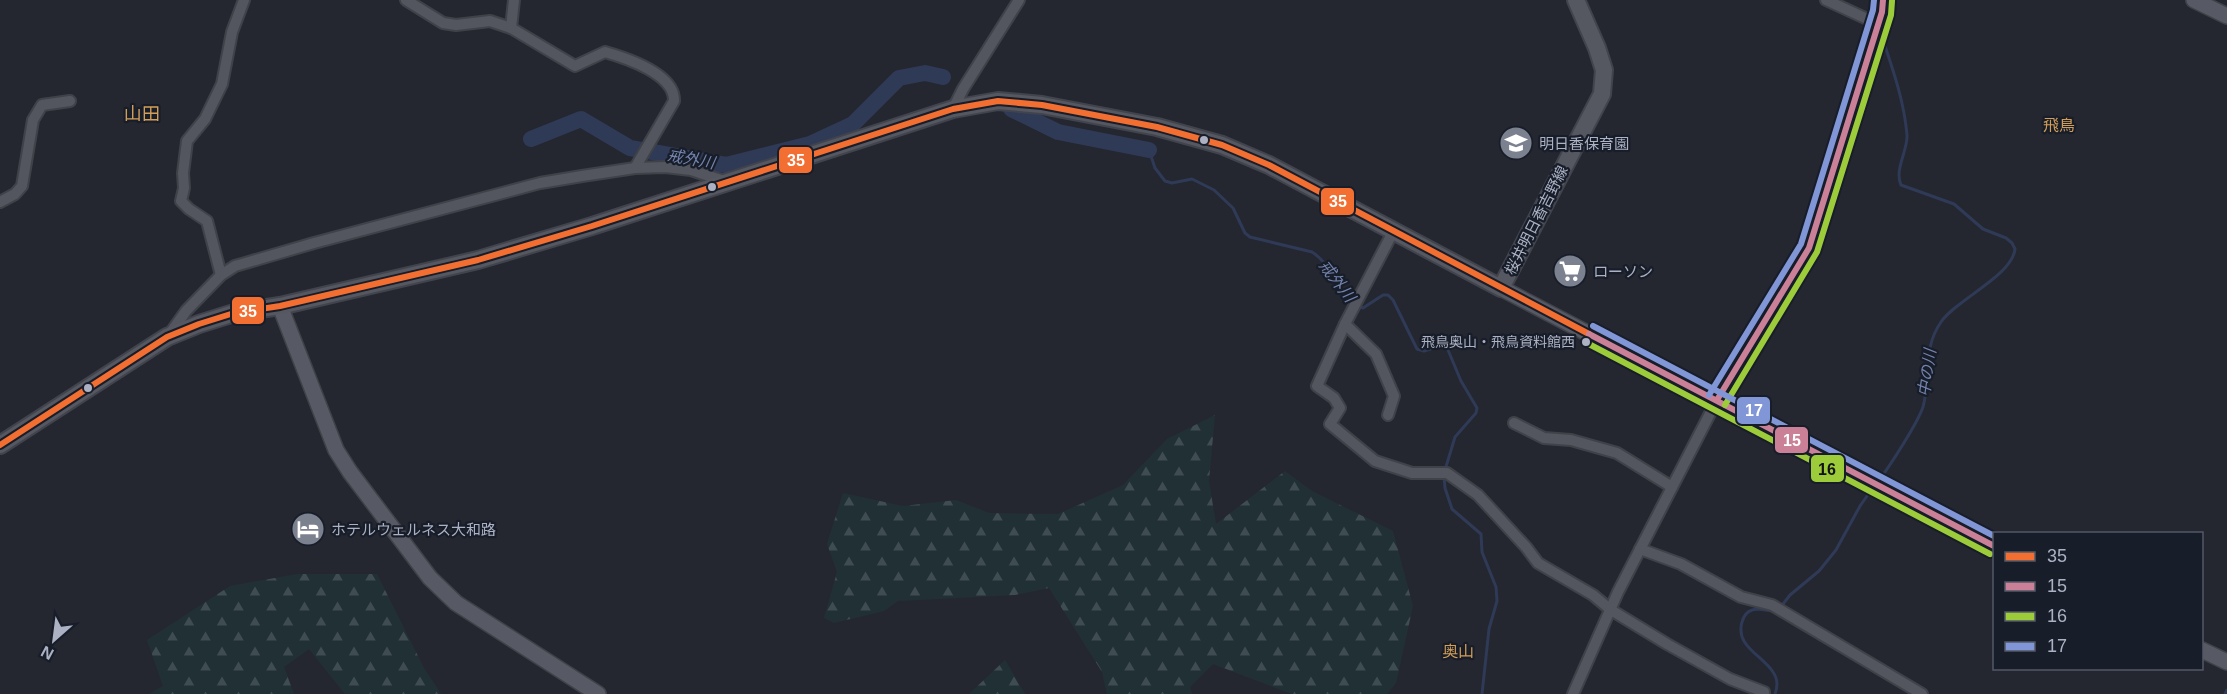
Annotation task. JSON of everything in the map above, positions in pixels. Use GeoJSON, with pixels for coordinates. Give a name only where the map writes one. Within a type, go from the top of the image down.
{"type":"FeatureCollection","features":[{"type":"Feature","properties":{"kind":"main road","name":"桜井明日香吉野線"},"geometry":{"type":"LineString","coordinates":[[0,445],[167,338],[199,324],[234,314],[280,306],[478,260],[730,182],[953,109],[998,101],[1042,105],[1157,128],[1222,145],[1269,165],[1501,288],[1602,94],[1604,70],[1576,0]]}},
{"type":"Feature","properties":{"kind":"main road"},"geometry":{"type":"LineString","coordinates":[[1717,400],[1809,248],[1878,24],[1882,0]]}},
{"type":"Feature","properties":{"kind":"main road"},"geometry":{"type":"LineString","coordinates":[[2194,0],[2227,16]]}},
{"type":"Feature","properties":{"kind":"main road"},"geometry":{"type":"LineString","coordinates":[[1501,288],[1993,545]]}},
{"type":"Feature","properties":{"kind":"main road"},"geometry":{"type":"LineString","coordinates":[[280,306],[336,450],[430,578],[456,603],[598,694]]}},
{"type":"Feature","properties":{"kind":"main road"},"geometry":{"type":"LineString","coordinates":[[2203,650],[2227,662]]}},
{"type":"Feature","properties":{"kind":"street"},"geometry":{"type":"LineString","coordinates":[[221,275],[207,221],[181,201],[184,188],[183,172],[187,141],[205,119],[222,84],[232,32],[244,0]]}},
{"type":"Feature","properties":{"kind":"street"},"geometry":{"type":"LineString","coordinates":[[406,0],[443,23],[456,25],[490,21],[510,28],[575,66],[605,52],[633,62],[668,83],[674,93],[674,101],[635,168]]}},
{"type":"Feature","properties":{"kind":"street"},"geometry":{"type":"LineString","coordinates":[[510,28],[514,0]]}},
{"type":"Feature","properties":{"kind":"street"},"geometry":{"type":"LineString","coordinates":[[953,109],[963,89],[1019,0]]}},
{"type":"Feature","properties":{"kind":"street"},"geometry":{"type":"LineString","coordinates":[[1826,0],[1878,24]]}},
{"type":"Feature","properties":{"kind":"street"},"geometry":{"type":"LineString","coordinates":[[0,202],[15,194],[22,186],[33,120],[42,105],[70,101]]}},
{"type":"Feature","properties":{"kind":"street"},"geometry":{"type":"LineString","coordinates":[[167,338],[186,311],[221,275],[235,266],[280,253],[540,183],[635,168],[665,167],[691,170],[730,182]]}},
{"type":"Feature","properties":{"kind":"street"},"geometry":{"type":"LineString","coordinates":[[1393,232],[1345,324],[1317,386],[1334,398],[1340,408],[1330,424],[1375,461],[1412,473],[1444,473],[1478,495],[1538,563],[1593,595],[1611,610],[1730,679],[1764,692],[1764,694]]}},
{"type":"Feature","properties":{"kind":"street"},"geometry":{"type":"LineString","coordinates":[[1345,324],[1376,354],[1394,396],[1388,415]]}},
{"type":"Feature","properties":{"kind":"street"},"geometry":{"type":"LineString","coordinates":[[1573,694],[1640,549],[1717,400]]}},
{"type":"Feature","properties":{"kind":"street"},"geometry":{"type":"LineString","coordinates":[[1514,423],[1544,438],[1571,440],[1617,453],[1672,487]]}},
{"type":"Feature","properties":{"kind":"street"},"geometry":{"type":"LineString","coordinates":[[1640,549],[1681,564],[1741,597],[1772,605],[1922,694]]}},
{"type":"Feature","properties":{"kind":"green space"},"geometry":{"type":"Polygon","coordinates":[[[1215,415],[1209,481],[1216,524],[1285,471],[1312,491],[1393,531],[1413,606],[1396,683],[1387,694],[1292,694],[1213,664],[1190,687],[1192,694],[1107,694],[1102,672],[1049,588],[1015,595],[898,601],[884,611],[834,623],[824,618],[837,572],[827,544],[843,493],[903,506],[956,500],[989,513],[1058,514],[1123,485],[1167,439],[1215,415]]]}},
{"type":"Feature","properties":{"kind":"green space"},"geometry":{"type":"Polygon","coordinates":[[[297,574],[377,574],[424,668],[441,694],[345,694],[309,649],[284,667],[294,694],[149,694],[163,686],[147,640],[230,586],[297,574]]]}},
{"type":"Feature","properties":{"kind":"green space"},"geometry":{"type":"Polygon","coordinates":[[[1005,660],[1025,694],[969,694],[1005,660]]]}},
{"type":"Feature","properties":{"kind":"waterway","name":"中の川"},"geometry":{"type":"LineString","coordinates":[[1874,0],[1876,10]]}},
{"type":"Feature","properties":{"kind":"waterway","name":"中の川"},"geometry":{"type":"LineString","coordinates":[[1880,479],[1910,433],[1923,407],[1929,353],[1935,332],[1949,313],[2004,269],[2012,259],[2015,249],[2006,238],[1983,229],[1954,204],[1901,185],[1899,173],[1907,135],[1897,84],[1881,34]]}},
{"type":"Feature","properties":{"kind":"waterway","name":"戒外川"},"geometry":{"type":"LineString","coordinates":[[531,139],[581,119],[630,148],[726,165],[810,144],[853,124],[899,78],[925,73],[943,77]]}},
{"type":"Feature","properties":{"kind":"waterway","name":"戒外川"},"geometry":{"type":"LineString","coordinates":[[1011,109],[1058,132],[1149,150]]}},
{"type":"Feature","properties":{"kind":"waterway","name":"戒外川"},"geometry":{"type":"LineString","coordinates":[[1149,150],[1155,168],[1165,181],[1172,183],[1192,179],[1214,190],[1233,208],[1245,233],[1250,237],[1312,252],[1320,258],[1348,299],[1355,305],[1363,308],[1383,295],[1388,295],[1393,300],[1417,349],[1424,351],[1444,345],[1477,408],[1476,413],[1455,437],[1445,470]]}},
{"type":"Feature","properties":{"kind":"waterway","name":"戒外川"},"geometry":{"type":"LineString","coordinates":[[1444,477],[1452,509],[1481,534],[1482,552],[1496,587],[1497,601],[1489,629],[1482,694]]}},
{"type":"Feature","properties":{"kind":"waterway","name":"中の川"},"geometry":{"type":"LineString","coordinates":[[1780,608],[1790,595],[1819,571],[1836,550],[1872,489]]}},
{"type":"Feature","properties":{"kind":"waterway","name":"中の川"},"geometry":{"type":"LineString","coordinates":[[1774,611],[1751,610],[1744,616],[1741,630],[1746,644],[1775,675],[1777,683],[1775,694]]}},
{"type":"Feature","properties":{"kind":"waterway"},"geometry":{"type":"LineString","coordinates":[[2225,694],[2227,690]]}},
{"type":"Feature","properties":{"kind":"transit line","name":"17"},"geometry":{"type":"LineString","coordinates":[[1709,395],[1801,244],[1873,10],[1874,0]]}},
{"type":"Feature","properties":{"kind":"transit line","name":"15"},"geometry":{"type":"LineString","coordinates":[[1717,400],[1809,248],[1882,12],[1883,0]]}},
{"type":"Feature","properties":{"kind":"transit line","name":"16"},"geometry":{"type":"LineString","coordinates":[[1725,405],[1817,252],[1891,15],[1892,1]]}},
{"type":"Feature","properties":{"kind":"transit line","name":"35"},"geometry":{"type":"LineString","coordinates":[[0,445],[167,337],[199,324],[234,313],[280,306],[478,260],[592,226],[953,109],[998,101],[1042,105],[1157,127],[1222,145],[1269,165],[1589,334]]}},
{"type":"Feature","properties":{"kind":"transit line","name":"17"},"geometry":{"type":"LineString","coordinates":[[1593,326],[1993,535]]}},
{"type":"Feature","properties":{"kind":"transit line","name":"15"},"geometry":{"type":"LineString","coordinates":[[1589,334],[1993,545]]}},
{"type":"Feature","properties":{"kind":"transit line","name":"16"},"geometry":{"type":"LineString","coordinates":[[1585,342],[1990,554]]}},
{"type":"Feature","properties":{"kind":"place","name":"明日香保育園"},"geometry":{"type":"Point","coordinates":[1516,143]}},
{"type":"Feature","properties":{"kind":"place","name":"ローソン"},"geometry":{"type":"Point","coordinates":[1570,271]}},
{"type":"Feature","properties":{"kind":"place","name":"飛鳥奥山・飛鳥資料館西"},"geometry":{"type":"Point","coordinates":[1586,342]}},
{"type":"Feature","properties":{"kind":"place","name":"ホテルウェルネス大和路"},"geometry":{"type":"Point","coordinates":[308,529]}},
{"type":"Feature","properties":{"kind":"district","name":"山田"},"geometry":{"type":"Point","coordinates":[142,114]}},
{"type":"Feature","properties":{"kind":"district","name":"飛鳥"},"geometry":{"type":"Point","coordinates":[2059,125]}},
{"type":"Feature","properties":{"kind":"district","name":"奥山"},"geometry":{"type":"Point","coordinates":[1458,651]}}]}
